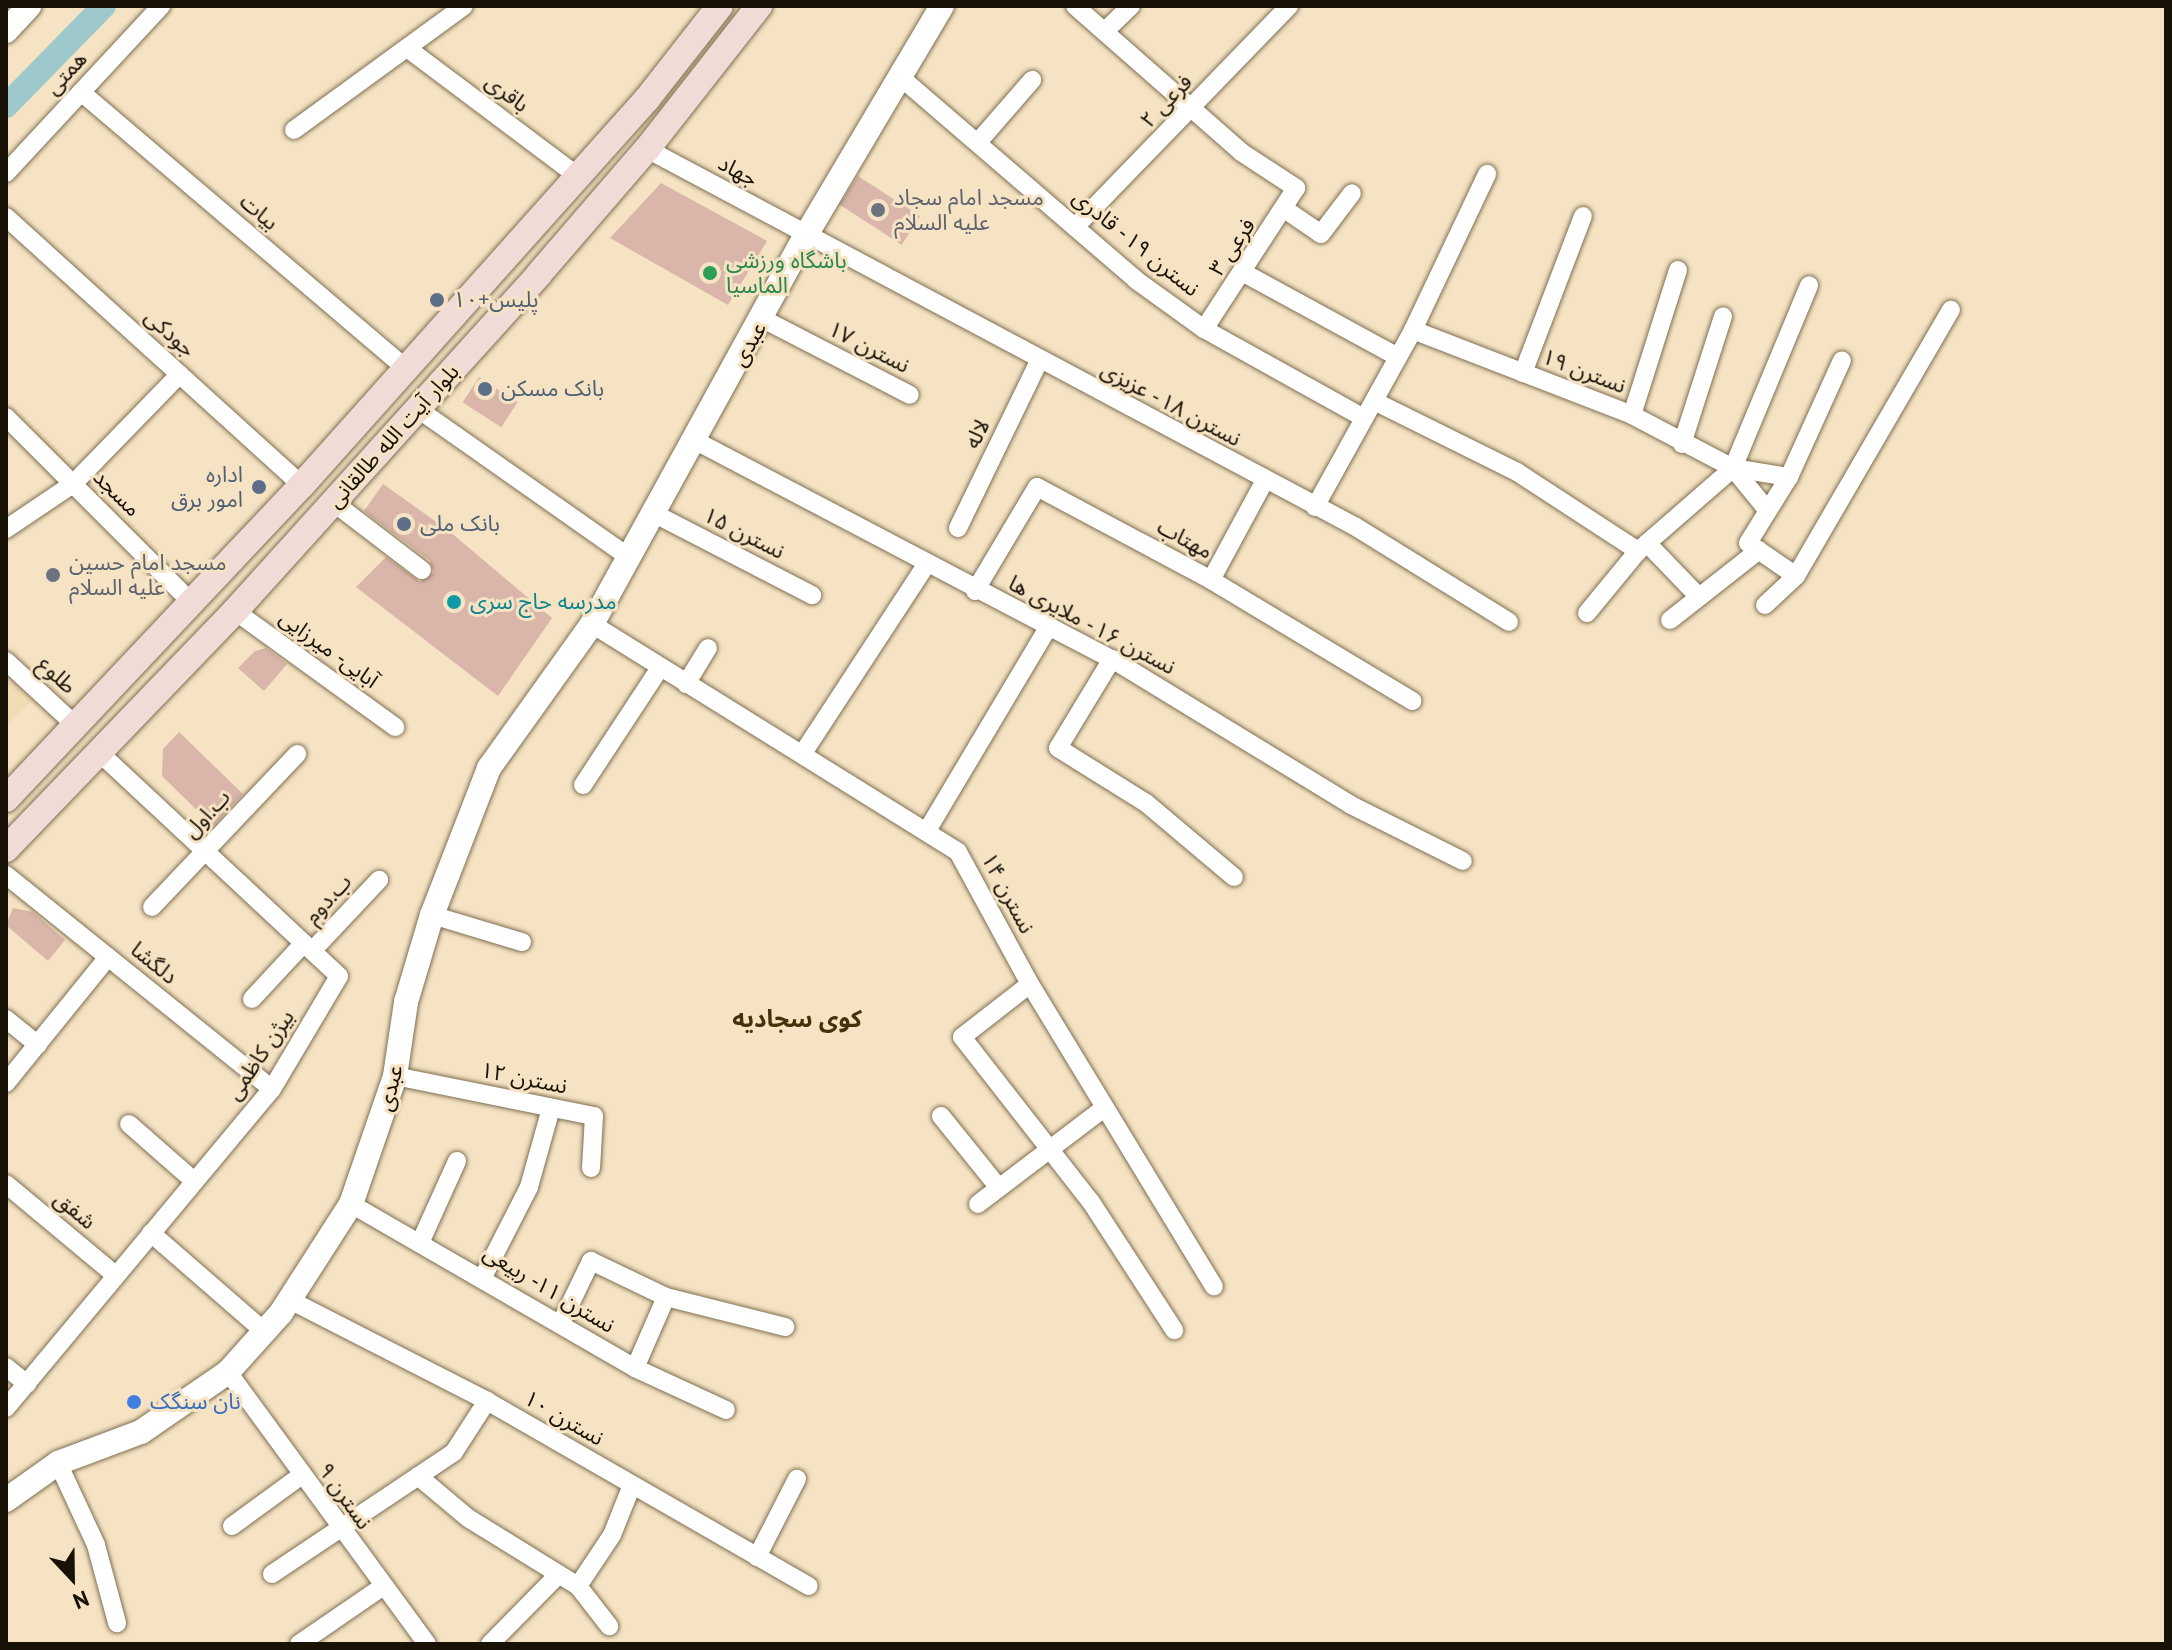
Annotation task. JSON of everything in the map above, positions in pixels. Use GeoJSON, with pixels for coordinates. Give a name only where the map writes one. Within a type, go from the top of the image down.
{"type":"FeatureCollection","features":[{"type":"Feature","properties":{"kind":"main road","name":"بلوار آیت الله طالقانی"},"geometry":{"type":"LineString","coordinates":[[6,799],[193,604],[407,369],[579,177],[720,6]]}},
{"type":"Feature","properties":{"kind":"main road","name":"بلوار آیت الله طالقانی"},"geometry":{"type":"LineString","coordinates":[[9,849],[235,611],[418,409],[647,149],[759,6]]}},
{"type":"Feature","properties":{"kind":"street"},"geometry":{"type":"LineString","coordinates":[[6,31],[29,6]]}},
{"type":"Feature","properties":{"kind":"street","name":"همتی"},"geometry":{"type":"LineString","coordinates":[[6,173],[161,6]]}},
{"type":"Feature","properties":{"kind":"street"},"geometry":{"type":"LineString","coordinates":[[294,130],[464,6]]}},
{"type":"Feature","properties":{"kind":"street","name":"عبدی"},"geometry":{"type":"LineString","coordinates":[[6,1500],[58,1463],[141,1432],[228,1372],[266,1333],[351,1204],[395,1076],[406,1002],[432,915],[489,768],[592,624],[763,319],[806,235],[898,75],[942,6]]}},
{"type":"Feature","properties":{"kind":"street"},"geometry":{"type":"LineString","coordinates":[[1075,6],[1195,107]]}},
{"type":"Feature","properties":{"kind":"street"},"geometry":{"type":"LineString","coordinates":[[1105,31],[1131,6]]}},
{"type":"Feature","properties":{"kind":"street","name":"فرعی ۲"},"geometry":{"type":"LineString","coordinates":[[1075,227],[1195,107],[1289,6]]}},
{"type":"Feature","properties":{"kind":"street","name":"باقری"},"geometry":{"type":"LineString","coordinates":[[407,48],[579,177]]}},
{"type":"Feature","properties":{"kind":"street","name":"نسترن ۱۹ - قادری"},"geometry":{"type":"LineString","coordinates":[[898,75],[979,141],[1075,227],[1204,329],[1364,418]]}},
{"type":"Feature","properties":{"kind":"street"},"geometry":{"type":"LineString","coordinates":[[979,141],[1032,80]]}},
{"type":"Feature","properties":{"kind":"street","name":"بیات"},"geometry":{"type":"LineString","coordinates":[[81,92],[407,369]]}},
{"type":"Feature","properties":{"kind":"street","name":"فرعی ۳"},"geometry":{"type":"LineString","coordinates":[[1195,107],[1241,152],[1296,188],[1286,210],[1204,329]]}},
{"type":"Feature","properties":{"kind":"street","name":"جهاد"},"geometry":{"type":"LineString","coordinates":[[647,149],[806,235]]}},
{"type":"Feature","properties":{"kind":"street"},"geometry":{"type":"LineString","coordinates":[[1315,507],[1413,330],[1487,174]]}},
{"type":"Feature","properties":{"kind":"street"},"geometry":{"type":"LineString","coordinates":[[1286,210],[1321,234],[1352,193]]}},
{"type":"Feature","properties":{"kind":"street"},"geometry":{"type":"LineString","coordinates":[[1523,373],[1583,216]]}},
{"type":"Feature","properties":{"kind":"street","name":"جودکی"},"geometry":{"type":"LineString","coordinates":[[6,217],[302,485]]}},
{"type":"Feature","properties":{"kind":"street","name":"نسترن ۱۸ - عزیزی"},"geometry":{"type":"LineString","coordinates":[[806,235],[1315,507],[1509,622]]}},
{"type":"Feature","properties":{"kind":"street"},"geometry":{"type":"LineString","coordinates":[[1632,415],[1678,270]]}},
{"type":"Feature","properties":{"kind":"street"},"geometry":{"type":"LineString","coordinates":[[1244,273],[1398,357]]}},
{"type":"Feature","properties":{"kind":"street"},"geometry":{"type":"LineString","coordinates":[[1587,613],[1642,547],[1733,468],[1809,285]]}},
{"type":"Feature","properties":{"kind":"street"},"geometry":{"type":"LineString","coordinates":[[1765,605],[1796,576],[1951,310]]}},
{"type":"Feature","properties":{"kind":"street"},"geometry":{"type":"LineString","coordinates":[[1682,444],[1723,316]]}},
{"type":"Feature","properties":{"kind":"street","name":"نسترن ۱۷"},"geometry":{"type":"LineString","coordinates":[[763,319],[910,395]]}},
{"type":"Feature","properties":{"kind":"street","name":"نسترن ۱۹"},"geometry":{"type":"LineString","coordinates":[[1413,330],[1632,415],[1682,444],[1733,468],[1789,477]]}},
{"type":"Feature","properties":{"kind":"street"},"geometry":{"type":"LineString","coordinates":[[1796,576],[1748,543],[1789,477],[1842,360]]}},
{"type":"Feature","properties":{"kind":"street","name":"لاله"},"geometry":{"type":"LineString","coordinates":[[958,528],[1039,361]]}},
{"type":"Feature","properties":{"kind":"street"},"geometry":{"type":"LineString","coordinates":[[6,529],[73,484],[180,374]]}},
{"type":"Feature","properties":{"kind":"street"},"geometry":{"type":"LineString","coordinates":[[1374,401],[1517,472],[1642,547],[1699,597]]}},
{"type":"Feature","properties":{"kind":"street"},"geometry":{"type":"LineString","coordinates":[[418,409],[630,558]]}},
{"type":"Feature","properties":{"kind":"street","name":"مسجد"},"geometry":{"type":"LineString","coordinates":[[6,417],[193,604]]}},
{"type":"Feature","properties":{"kind":"street","name":"نسترن ۱۶ - ملایری ها"},"geometry":{"type":"LineString","coordinates":[[694,440],[1047,629],[1112,659],[1351,805],[1463,861]]}},
{"type":"Feature","properties":{"kind":"street","name":"نسترن ۱۹"},"geometry":{"type":"LineString","coordinates":[[1733,468],[1768,511]]}},
{"type":"Feature","properties":{"kind":"street"},"geometry":{"type":"LineString","coordinates":[[1211,580],[1265,480]]}},
{"type":"Feature","properties":{"kind":"street","name":"مهتاب"},"geometry":{"type":"LineString","coordinates":[[975,591],[1037,487],[1211,580],[1412,701]]}},
{"type":"Feature","properties":{"kind":"street"},"geometry":{"type":"LineString","coordinates":[[333,502],[422,570]]}},
{"type":"Feature","properties":{"kind":"street","name":"نسترن ۱۵"},"geometry":{"type":"LineString","coordinates":[[655,514],[812,595]]}},
{"type":"Feature","properties":{"kind":"street"},"geometry":{"type":"LineString","coordinates":[[1670,620],[1759,550]]}},
{"type":"Feature","properties":{"kind":"street"},"geometry":{"type":"LineString","coordinates":[[803,753],[926,565]]}},
{"type":"Feature","properties":{"kind":"street","name":"آبایی- میرزایی"},"geometry":{"type":"LineString","coordinates":[[235,611],[395,727]]}},
{"type":"Feature","properties":{"kind":"street","name":"نسترن ۱۴"},"geometry":{"type":"LineString","coordinates":[[592,624],[928,829],[958,852],[1030,984],[1214,1287]]}},
{"type":"Feature","properties":{"kind":"street"},"geometry":{"type":"LineString","coordinates":[[928,829],[1047,629]]}},
{"type":"Feature","properties":{"kind":"street"},"geometry":{"type":"LineString","coordinates":[[686,684],[708,648]]}},
{"type":"Feature","properties":{"kind":"street"},"geometry":{"type":"LineString","coordinates":[[1112,659],[1058,748],[1146,803],[1234,877]]}},
{"type":"Feature","properties":{"kind":"street","name":"طلوع"},"geometry":{"type":"LineString","coordinates":[[6,661],[75,725]]}},
{"type":"Feature","properties":{"kind":"street"},"geometry":{"type":"LineString","coordinates":[[583,785],[660,668]]}},
{"type":"Feature","properties":{"kind":"street","name":"بیژن کاظمی"},"geometry":{"type":"LineString","coordinates":[[6,1408],[113,1273],[151,1233],[272,1089],[339,976],[101,754]]}},
{"type":"Feature","properties":{"kind":"street","name":"ب.اول"},"geometry":{"type":"LineString","coordinates":[[152,907],[297,754]]}},
{"type":"Feature","properties":{"kind":"street","name":"دلگشا"},"geometry":{"type":"LineString","coordinates":[[6,875],[272,1089]]}},
{"type":"Feature","properties":{"kind":"street","name":"ب.دوم"},"geometry":{"type":"LineString","coordinates":[[252,999],[379,880]]}},
{"type":"Feature","properties":{"kind":"street"},"geometry":{"type":"LineString","coordinates":[[432,915],[522,942]]}},
{"type":"Feature","properties":{"kind":"street"},"geometry":{"type":"LineString","coordinates":[[6,1083],[108,957]]}},
{"type":"Feature","properties":{"kind":"street"},"geometry":{"type":"LineString","coordinates":[[1030,984],[962,1037],[1091,1202],[1174,1330]]}},
{"type":"Feature","properties":{"kind":"street"},"geometry":{"type":"LineString","coordinates":[[6,1019],[38,1045]]}},
{"type":"Feature","properties":{"kind":"street","name":"نسترن ۱۲"},"geometry":{"type":"LineString","coordinates":[[395,1076],[594,1116],[591,1168]]}},
{"type":"Feature","properties":{"kind":"street"},"geometry":{"type":"LineString","coordinates":[[483,1277],[529,1187],[551,1108]]}},
{"type":"Feature","properties":{"kind":"street"},"geometry":{"type":"LineString","coordinates":[[978,1204],[1104,1108]]}},
{"type":"Feature","properties":{"kind":"street"},"geometry":{"type":"LineString","coordinates":[[941,1116],[999,1188]]}},
{"type":"Feature","properties":{"kind":"street"},"geometry":{"type":"LineString","coordinates":[[129,1124],[193,1180]]}},
{"type":"Feature","properties":{"kind":"street"},"geometry":{"type":"LineString","coordinates":[[420,1243],[457,1161]]}},
{"type":"Feature","properties":{"kind":"street","name":"شفق"},"geometry":{"type":"LineString","coordinates":[[6,1184],[113,1273]]}},
{"type":"Feature","properties":{"kind":"street","name":"نسترن ۱۱- ربیعی"},"geometry":{"type":"LineString","coordinates":[[351,1204],[483,1277],[635,1368],[726,1410]]}},
{"type":"Feature","properties":{"kind":"street"},"geometry":{"type":"LineString","coordinates":[[151,1233],[266,1333]]}},
{"type":"Feature","properties":{"kind":"street"},"geometry":{"type":"LineString","coordinates":[[561,1323],[591,1261],[666,1297],[785,1327]]}},
{"type":"Feature","properties":{"kind":"street"},"geometry":{"type":"LineString","coordinates":[[635,1368],[666,1297]]}},
{"type":"Feature","properties":{"kind":"street","name":"نسترن ۱۰"},"geometry":{"type":"LineString","coordinates":[[290,1300],[487,1401],[809,1586]]}},
{"type":"Feature","properties":{"kind":"street"},"geometry":{"type":"LineString","coordinates":[[6,1367],[27,1384]]}},
{"type":"Feature","properties":{"kind":"street","name":"نسترن ۹"},"geometry":{"type":"LineString","coordinates":[[228,1372],[340,1531],[427,1644]]}},
{"type":"Feature","properties":{"kind":"street"},"geometry":{"type":"LineString","coordinates":[[272,1574],[454,1452],[487,1401]]}},
{"type":"Feature","properties":{"kind":"street"},"geometry":{"type":"LineString","coordinates":[[58,1463],[96,1545],[117,1623]]}},
{"type":"Feature","properties":{"kind":"street"},"geometry":{"type":"LineString","coordinates":[[232,1526],[302,1475]]}},
{"type":"Feature","properties":{"kind":"street"},"geometry":{"type":"LineString","coordinates":[[418,1476],[468,1518],[578,1586],[609,1626]]}},
{"type":"Feature","properties":{"kind":"street"},"geometry":{"type":"LineString","coordinates":[[757,1557],[797,1479]]}},
{"type":"Feature","properties":{"kind":"street"},"geometry":{"type":"LineString","coordinates":[[578,1586],[612,1535],[632,1485]]}},
{"type":"Feature","properties":{"kind":"street"},"geometry":{"type":"LineString","coordinates":[[490,1644],[558,1575]]}},
{"type":"Feature","properties":{"kind":"street"},"geometry":{"type":"LineString","coordinates":[[301,1644],[382,1587]]}},
{"type":"Feature","properties":{"kind":"shaded area"},"geometry":{"type":"Polygon","coordinates":[[[6,676],[32,701],[6,726],[6,676]]]}},
{"type":"Feature","properties":{"kind":"building","name":"مسجد امام سجاد علیه السلام"},"geometry":{"type":"Polygon","coordinates":[[[858,176],[920,216],[902,245],[839,205],[858,176]]]}},
{"type":"Feature","properties":{"kind":"building","name":"باشگاه ورزشی الماسیا"},"geometry":{"type":"Polygon","coordinates":[[[661,183],[767,241],[728,305],[610,238],[661,183]]]}},
{"type":"Feature","properties":{"kind":"building","name":"بانک مسکن"},"geometry":{"type":"Polygon","coordinates":[[[479,377],[518,402],[501,427],[463,402],[479,377]]]}},
{"type":"Feature","properties":{"kind":"building","name":"مدرسه حاج سری"},"geometry":{"type":"Polygon","coordinates":[[[383,484],[449,531],[552,618],[498,696],[356,587],[386,557],[420,582],[434,572],[429,560],[364,511],[383,484]]]}},
{"type":"Feature","properties":{"kind":"building"},"geometry":{"type":"Polygon","coordinates":[[[266,648],[287,664],[264,691],[238,668],[255,651],[266,648]]]}},
{"type":"Feature","properties":{"kind":"building"},"geometry":{"type":"Polygon","coordinates":[[[179,732],[243,794],[213,826],[162,776],[163,749],[179,732]]]}},
{"type":"Feature","properties":{"kind":"building"},"geometry":{"type":"Polygon","coordinates":[[[13,908],[33,912],[65,940],[48,961],[6,925],[13,908]]]}},
{"type":"Feature","properties":{"kind":"waterway"},"geometry":{"type":"LineString","coordinates":[[6,106],[104,6]]}},
{"type":"Feature","properties":{"kind":"place","name":"مسجد امام سجاد علیه السلام"},"geometry":{"type":"Point","coordinates":[878,210]}},
{"type":"Feature","properties":{"kind":"place","name":"باشگاه ورزشی الماسیا"},"geometry":{"type":"Point","coordinates":[710,273]}},
{"type":"Feature","properties":{"kind":"place","name":"پلیس+۱۰"},"geometry":{"type":"Point","coordinates":[437,300]}},
{"type":"Feature","properties":{"kind":"place","name":"بانک مسکن"},"geometry":{"type":"Point","coordinates":[485,389]}},
{"type":"Feature","properties":{"kind":"place","name":"اداره امور برق"},"geometry":{"type":"Point","coordinates":[259,487]}},
{"type":"Feature","properties":{"kind":"place","name":"بانک ملی"},"geometry":{"type":"Point","coordinates":[404,524]}},
{"type":"Feature","properties":{"kind":"place","name":"مسجد امام حسین علیه السلام"},"geometry":{"type":"Point","coordinates":[53,575]}},
{"type":"Feature","properties":{"kind":"place","name":"مدرسه حاج سری"},"geometry":{"type":"Point","coordinates":[454,602]}},
{"type":"Feature","properties":{"kind":"place","name":"نان سنگک"},"geometry":{"type":"Point","coordinates":[134,1402]}},
{"type":"Feature","properties":{"kind":"district","name":"کوی سجادیه"},"geometry":{"type":"Point","coordinates":[797,1019]}}]}
